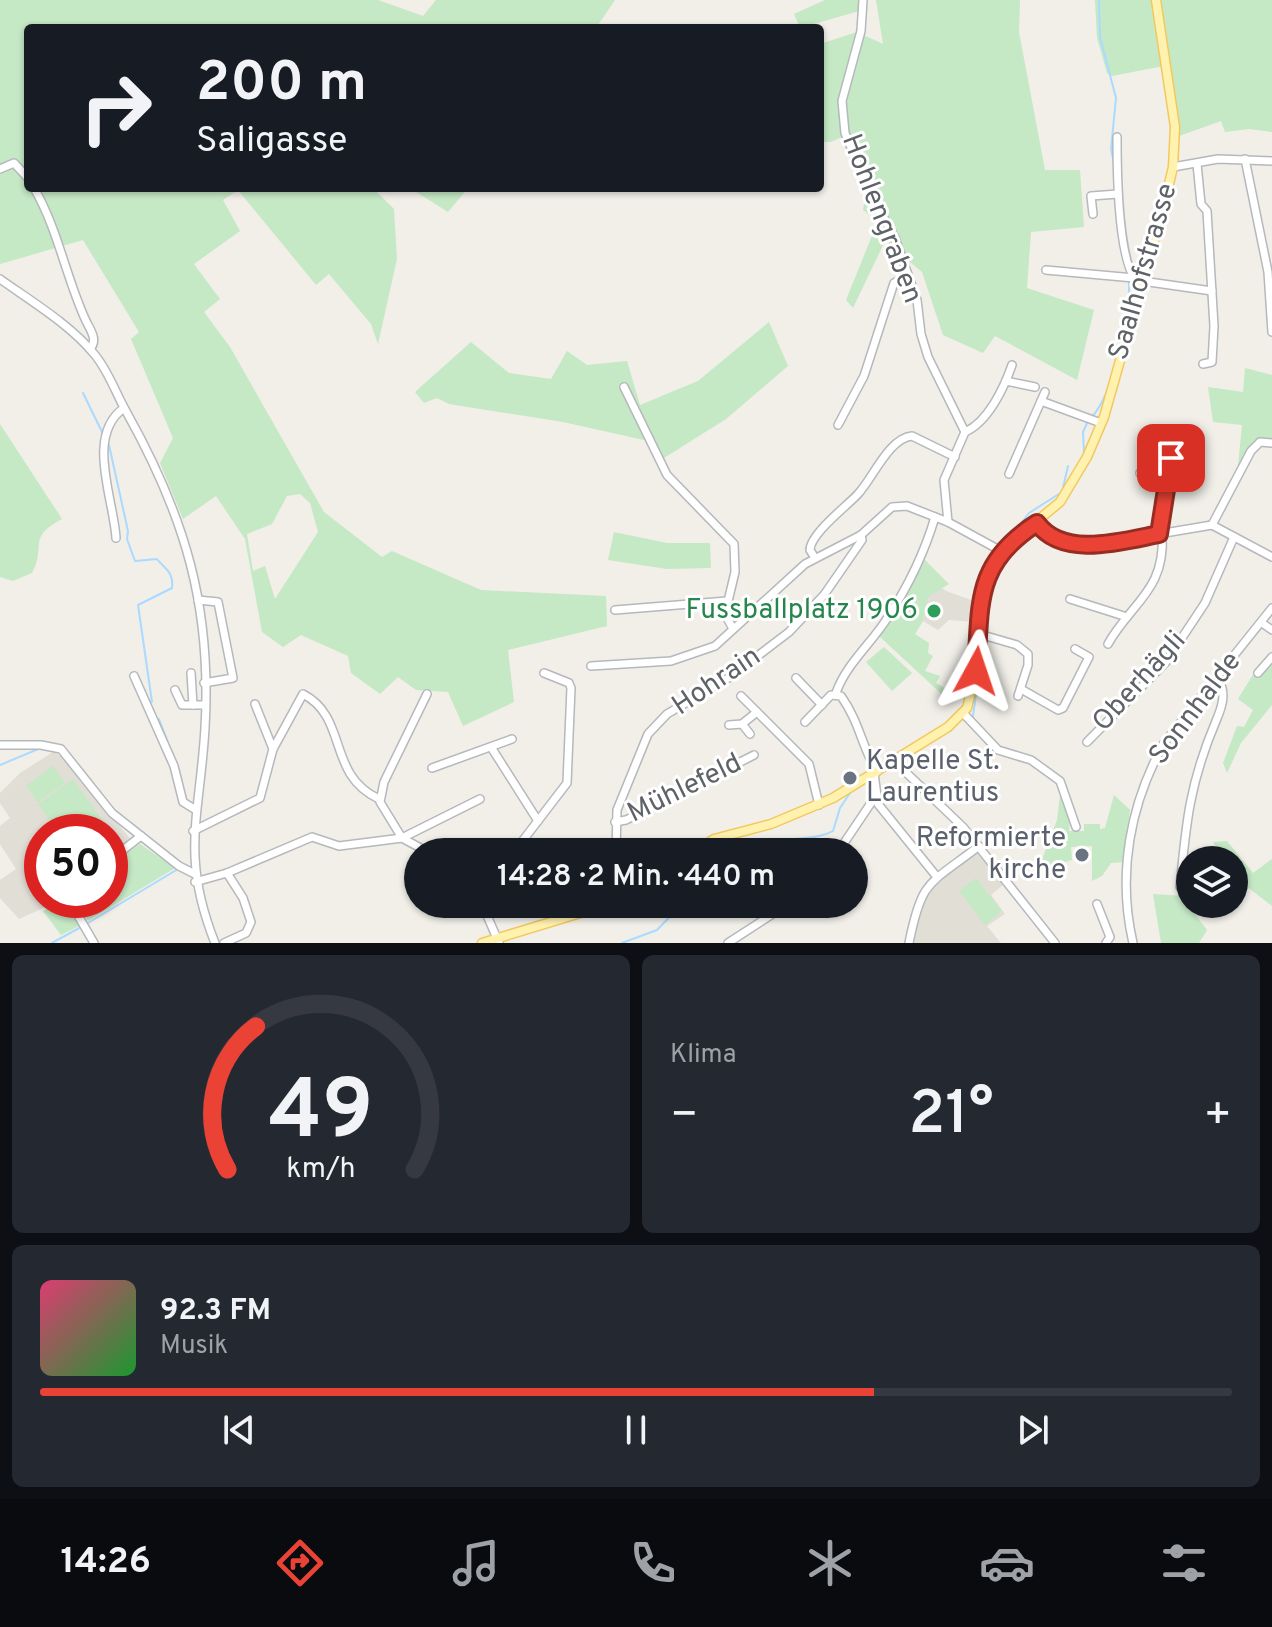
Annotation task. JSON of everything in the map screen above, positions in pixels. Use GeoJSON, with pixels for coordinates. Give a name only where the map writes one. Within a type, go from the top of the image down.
{"type":"FeatureCollection","features":[{"type":"Feature","properties":{"kind":"main road","name":"Saalhofstrasse"},"geometry":{"type":"LineString","coordinates":[[1003,552],[1068,491],[1101,423],[1173,167],[1173,106],[1156,0]]}},
{"type":"Feature","properties":{"kind":"main road"},"geometry":{"type":"LineString","coordinates":[[718,838],[771,824],[819,805],[894,761],[963,713],[973,690],[980,597],[1003,552]]}},
{"type":"Feature","properties":{"kind":"main road"},"geometry":{"type":"LineString","coordinates":[[482,943],[498,941],[568,918]]}},
{"type":"Feature","properties":{"kind":"street","name":"Hohlengraben"},"geometry":{"type":"LineString","coordinates":[[863,0],[861,31],[842,101],[845,133],[908,275],[917,300],[921,334],[928,357],[965,432]]}},
{"type":"Feature","properties":{"kind":"street"},"geometry":{"type":"LineString","coordinates":[[1117,137],[1121,229],[1139,282]]}},
{"type":"Feature","properties":{"kind":"street"},"geometry":{"type":"LineString","coordinates":[[1173,167],[1245,159],[1272,161]]}},
{"type":"Feature","properties":{"kind":"street"},"geometry":{"type":"LineString","coordinates":[[1245,159],[1268,272],[1272,332]]}},
{"type":"Feature","properties":{"kind":"street"},"geometry":{"type":"LineString","coordinates":[[0,169],[14,163],[24,174]]}},
{"type":"Feature","properties":{"kind":"street"},"geometry":{"type":"LineString","coordinates":[[1197,164],[1201,204],[1207,211],[1212,291],[1212,362],[1203,364]]}},
{"type":"Feature","properties":{"kind":"street"},"geometry":{"type":"LineString","coordinates":[[36,192],[49,216],[66,274],[93,337],[90,349]]}},
{"type":"Feature","properties":{"kind":"street"},"geometry":{"type":"LineString","coordinates":[[1093,214],[1091,196],[1118,194]]}},
{"type":"Feature","properties":{"kind":"street"},"geometry":{"type":"LineString","coordinates":[[1046,270],[1212,291]]}},
{"type":"Feature","properties":{"kind":"street"},"geometry":{"type":"LineString","coordinates":[[838,425],[864,376],[894,283],[908,275]]}},
{"type":"Feature","properties":{"kind":"street"},"geometry":{"type":"LineString","coordinates":[[0,279],[90,349],[171,498],[193,568],[198,600],[205,705],[193,831],[195,878],[215,943]]}},
{"type":"Feature","properties":{"kind":"street"},"geometry":{"type":"LineString","coordinates":[[948,522],[944,480],[965,432],[979,424],[1006,381],[1012,365]]}},
{"type":"Feature","properties":{"kind":"street"},"geometry":{"type":"LineString","coordinates":[[1006,381],[1035,387]]}},
{"type":"Feature","properties":{"kind":"street"},"geometry":{"type":"LineString","coordinates":[[624,387],[667,475],[734,544],[735,572],[727,601],[727,622],[733,629]]}},
{"type":"Feature","properties":{"kind":"street"},"geometry":{"type":"LineString","coordinates":[[1009,474],[1045,392]]}},
{"type":"Feature","properties":{"kind":"street"},"geometry":{"type":"LineString","coordinates":[[1041,401],[1101,423]]}},
{"type":"Feature","properties":{"kind":"street"},"geometry":{"type":"LineString","coordinates":[[116,538],[104,442],[116,415],[124,408]]}},
{"type":"Feature","properties":{"kind":"street"},"geometry":{"type":"LineString","coordinates":[[815,558],[810,543],[860,492],[898,441],[912,436],[955,457]]}},
{"type":"Feature","properties":{"kind":"street"},"geometry":{"type":"LineString","coordinates":[[1212,525],[1251,451],[1260,442],[1272,443]]}},
{"type":"Feature","properties":{"kind":"street"},"geometry":{"type":"LineString","coordinates":[[1108,644],[1127,617],[1145,599],[1154,580],[1174,443]]}},
{"type":"Feature","properties":{"kind":"street"},"geometry":{"type":"LineString","coordinates":[[1140,473],[1167,479]]}},
{"type":"Feature","properties":{"kind":"street"},"geometry":{"type":"LineString","coordinates":[[591,666],[671,661],[715,646],[784,580],[815,558],[861,535],[892,507],[907,506],[948,522],[1003,552]]}},
{"type":"Feature","properties":{"kind":"street"},"geometry":{"type":"LineString","coordinates":[[805,722],[836,693],[858,654],[887,620],[921,559],[935,517]]}},
{"type":"Feature","properties":{"kind":"street"},"geometry":{"type":"LineString","coordinates":[[1037,523],[1042,530],[1063,540],[1093,545],[1212,525],[1272,557]]}},
{"type":"Feature","properties":{"kind":"street","name":"Hohrain"},"geometry":{"type":"LineString","coordinates":[[616,838],[615,822],[621,795],[653,729],[667,714],[730,677],[789,632],[848,565],[862,540],[861,535]]}},
{"type":"Feature","properties":{"kind":"street","name":"Oberhägli"},"geometry":{"type":"LineString","coordinates":[[1087,742],[1166,662],[1205,603],[1234,537]]}},
{"type":"Feature","properties":{"kind":"street"},"geometry":{"type":"LineString","coordinates":[[1070,599],[1127,617]]}},
{"type":"Feature","properties":{"kind":"street"},"geometry":{"type":"LineString","coordinates":[[198,600],[218,602],[233,678],[204,683]]}},
{"type":"Feature","properties":{"kind":"street"},"geometry":{"type":"LineString","coordinates":[[615,610],[727,601]]}},
{"type":"Feature","properties":{"kind":"street","name":"Sonnhalde"},"geometry":{"type":"LineString","coordinates":[[1133,943],[1128,854],[1138,798],[1164,743],[1272,608]]}},
{"type":"Feature","properties":{"kind":"street"},"geometry":{"type":"LineString","coordinates":[[1262,623],[1272,630]]}},
{"type":"Feature","properties":{"kind":"street"},"geometry":{"type":"LineString","coordinates":[[979,634],[1024,648],[1028,665],[1019,692],[1058,710],[1063,708],[1089,657],[1075,649]]}},
{"type":"Feature","properties":{"kind":"street","name":"Sonnhalde"},"geometry":{"type":"LineString","coordinates":[[1258,673],[1272,657]]}},
{"type":"Feature","properties":{"kind":"street"},"geometry":{"type":"LineString","coordinates":[[191,673],[193,705]]}},
{"type":"Feature","properties":{"kind":"street"},"geometry":{"type":"LineString","coordinates":[[525,838],[563,790],[569,775],[571,688],[569,683],[544,673]]}},
{"type":"Feature","properties":{"kind":"street"},"geometry":{"type":"LineString","coordinates":[[134,676],[174,766],[183,802],[196,810]]}},
{"type":"Feature","properties":{"kind":"street"},"geometry":{"type":"LineString","coordinates":[[796,678],[822,705]]}},
{"type":"Feature","properties":{"kind":"street"},"geometry":{"type":"LineString","coordinates":[[1185,846],[1192,786],[1221,710],[1223,690],[1218,679]]}},
{"type":"Feature","properties":{"kind":"street"},"geometry":{"type":"LineString","coordinates":[[175,690],[182,705],[205,705]]}},
{"type":"Feature","properties":{"kind":"street"},"geometry":{"type":"LineString","coordinates":[[836,693],[857,719],[876,772],[875,797],[847,838]]}},
{"type":"Feature","properties":{"kind":"street"},"geometry":{"type":"LineString","coordinates":[[193,831],[258,800],[273,749],[303,694],[329,719],[347,771],[379,799],[402,838]]}},
{"type":"Feature","properties":{"kind":"street"},"geometry":{"type":"LineString","coordinates":[[379,799],[384,782],[427,694]]}},
{"type":"Feature","properties":{"kind":"street"},"geometry":{"type":"LineString","coordinates":[[741,696],[809,764],[819,805]]}},
{"type":"Feature","properties":{"kind":"street"},"geometry":{"type":"LineString","coordinates":[[255,704],[273,749]]}},
{"type":"Feature","properties":{"kind":"street"},"geometry":{"type":"LineString","coordinates":[[729,725],[742,724],[757,712]]}},
{"type":"Feature","properties":{"kind":"street"},"geometry":{"type":"LineString","coordinates":[[963,713],[998,750],[1031,760],[1060,781],[1076,827]]}},
{"type":"Feature","properties":{"kind":"street"},"geometry":{"type":"LineString","coordinates":[[742,724],[750,734]]}},
{"type":"Feature","properties":{"kind":"street"},"geometry":{"type":"LineString","coordinates":[[432,768],[512,739]]}},
{"type":"Feature","properties":{"kind":"street"},"geometry":{"type":"LineString","coordinates":[[0,745],[41,745],[61,749],[103,804],[195,878],[227,873],[308,838],[318,837],[339,846],[402,838],[480,799]]}},
{"type":"Feature","properties":{"kind":"street"},"geometry":{"type":"LineString","coordinates":[[491,747],[538,821]]}},
{"type":"Feature","properties":{"kind":"street","name":"Mühlefeld"},"geometry":{"type":"LineString","coordinates":[[615,822],[626,820],[754,755]]}},
{"type":"Feature","properties":{"kind":"street"},"geometry":{"type":"LineString","coordinates":[[894,761],[955,818],[1055,943]]}},
{"type":"Feature","properties":{"kind":"street"},"geometry":{"type":"LineString","coordinates":[[875,797],[937,877]]}},
{"type":"Feature","properties":{"kind":"street"},"geometry":{"type":"LineString","coordinates":[[128,846],[141,836]]}},
{"type":"Feature","properties":{"kind":"street"},"geometry":{"type":"LineString","coordinates":[[909,943],[918,900],[937,877],[979,846]]}},
{"type":"Feature","properties":{"kind":"street"},"geometry":{"type":"LineString","coordinates":[[224,943],[246,933],[251,922],[243,898],[227,873]]}},
{"type":"Feature","properties":{"kind":"street"},"geometry":{"type":"LineString","coordinates":[[1097,904],[1110,937],[1106,943]]}},
{"type":"Feature","properties":{"kind":"street"},"geometry":{"type":"LineString","coordinates":[[79,918],[94,943]]}},
{"type":"Feature","properties":{"kind":"street"},"geometry":{"type":"LineString","coordinates":[[488,918],[498,941]]}},
{"type":"Feature","properties":{"kind":"street"},"geometry":{"type":"LineString","coordinates":[[728,943],[766,918]]}},
{"type":"Feature","properties":{"kind":"shaded area"},"geometry":{"type":"Polygon","coordinates":[[[917,571],[946,591],[974,601],[974,622],[949,620],[938,630],[898,606],[917,571]]]}},
{"type":"Feature","properties":{"kind":"shaded area"},"geometry":{"type":"Polygon","coordinates":[[[53,752],[65,758],[110,814],[24,814],[24,917],[19,919],[0,898],[0,880],[16,869],[0,844],[0,826],[10,818],[0,803],[0,793],[20,773],[53,752]]]}},
{"type":"Feature","properties":{"kind":"shaded area"},"geometry":{"type":"Polygon","coordinates":[[[128,836],[136,846],[128,852],[128,836]]]}},
{"type":"Feature","properties":{"kind":"shaded area"},"geometry":{"type":"Polygon","coordinates":[[[977,852],[1004,884],[991,895],[1005,914],[987,926],[1001,943],[912,943],[922,901],[934,883],[977,852]]]}},
{"type":"Feature","properties":{"kind":"green space"},"geometry":{"type":"Polygon","coordinates":[[[0,0],[378,0],[423,16],[436,0],[615,0],[599,24],[24,24],[24,192],[235,192],[223,200],[240,231],[194,264],[220,299],[204,312],[230,347],[324,512],[382,557],[392,551],[481,590],[606,596],[607,626],[508,650],[514,702],[463,726],[448,692],[416,690],[398,677],[380,694],[351,673],[348,656],[301,635],[283,647],[262,632],[245,539],[216,496],[183,519],[160,463],[173,438],[131,339],[139,332],[83,240],[0,264],[0,0]],[[300,494],[287,496],[272,524],[247,534],[253,571],[265,566],[275,599],[318,532],[310,503],[300,494]]]}},
{"type":"Feature","properties":{"kind":"green space"},"geometry":{"type":"Polygon","coordinates":[[[825,0],[865,0],[866,9],[814,24],[798,24],[794,14],[825,0]]]}},
{"type":"Feature","properties":{"kind":"green space"},"geometry":{"type":"Polygon","coordinates":[[[876,0],[1020,0],[1019,32],[1045,170],[1080,170],[1084,227],[1031,232],[1027,288],[1094,310],[1077,380],[995,336],[983,353],[943,335],[922,272],[885,241],[853,308],[846,300],[878,221],[863,210],[866,193],[842,137],[824,142],[824,43],[857,32],[883,44],[876,0]]]}},
{"type":"Feature","properties":{"kind":"green space"},"geometry":{"type":"Polygon","coordinates":[[[1095,0],[1272,0],[1272,132],[1249,129],[1225,132],[1221,121],[1179,136],[1169,65],[1112,76],[1107,73],[1097,38],[1095,0]]]}},
{"type":"Feature","properties":{"kind":"green space"},"geometry":{"type":"Polygon","coordinates":[[[240,192],[377,192],[394,209],[397,259],[378,344],[371,324],[329,274],[316,285],[240,192]]]}},
{"type":"Feature","properties":{"kind":"green space"},"geometry":{"type":"Polygon","coordinates":[[[416,192],[465,192],[448,212],[416,192]]]}},
{"type":"Feature","properties":{"kind":"green space"},"geometry":{"type":"Polygon","coordinates":[[[769,322],[788,366],[726,419],[664,458],[653,442],[563,422],[449,404],[437,398],[424,403],[415,392],[471,342],[509,373],[551,379],[567,351],[587,365],[627,361],[640,405],[698,381],[769,322]]]}},
{"type":"Feature","properties":{"kind":"green space"},"geometry":{"type":"Polygon","coordinates":[[[1245,368],[1272,375],[1272,442],[1264,441],[1241,467],[1238,466],[1242,425],[1213,422],[1208,387],[1243,392],[1245,368]]]}},
{"type":"Feature","properties":{"kind":"green space"},"geometry":{"type":"Polygon","coordinates":[[[0,424],[62,519],[41,537],[32,573],[13,581],[0,577],[0,424]]]}},
{"type":"Feature","properties":{"kind":"green space"},"geometry":{"type":"Polygon","coordinates":[[[614,532],[667,543],[710,543],[711,568],[667,569],[608,560],[614,532]]]}},
{"type":"Feature","properties":{"kind":"green space"},"geometry":{"type":"Polygon","coordinates":[[[924,559],[949,584],[928,597],[923,621],[915,634],[929,643],[928,653],[933,656],[925,671],[940,676],[936,683],[951,692],[948,700],[878,635],[895,613],[924,559]]]}},
{"type":"Feature","properties":{"kind":"green space"},"geometry":{"type":"Polygon","coordinates":[[[884,647],[912,673],[892,691],[866,662],[884,647]]]}},
{"type":"Feature","properties":{"kind":"green space"},"geometry":{"type":"Polygon","coordinates":[[[1272,659],[1272,705],[1241,743],[1227,773],[1223,763],[1237,726],[1244,727],[1253,710],[1238,699],[1254,673],[1258,675],[1272,659]]]}},
{"type":"Feature","properties":{"kind":"green space"},"geometry":{"type":"Polygon","coordinates":[[[53,766],[65,783],[38,802],[26,786],[53,766]]]}},
{"type":"Feature","properties":{"kind":"green space"},"geometry":{"type":"Polygon","coordinates":[[[73,779],[98,814],[45,814],[38,804],[73,779]]]}},
{"type":"Feature","properties":{"kind":"green space"},"geometry":{"type":"Polygon","coordinates":[[[1061,787],[1070,821],[1069,831],[1084,831],[1084,824],[1100,824],[1100,829],[1105,828],[1114,795],[1130,810],[1123,862],[1111,863],[1102,876],[1092,881],[1092,846],[1071,847],[1072,860],[1038,870],[1057,820],[1061,787]]]}},
{"type":"Feature","properties":{"kind":"green space"},"geometry":{"type":"Polygon","coordinates":[[[1227,841],[1231,846],[1215,846],[1213,842],[1227,841]]]}},
{"type":"Feature","properties":{"kind":"green space"},"geometry":{"type":"Polygon","coordinates":[[[140,844],[175,868],[128,897],[128,852],[140,844]]]}},
{"type":"Feature","properties":{"kind":"green space"},"geometry":{"type":"Polygon","coordinates":[[[1272,859],[1272,906],[1248,887],[1248,867],[1253,873],[1272,859]]]}},
{"type":"Feature","properties":{"kind":"green space"},"geometry":{"type":"Polygon","coordinates":[[[976,878],[1002,911],[985,925],[959,891],[976,878]]]}},
{"type":"Feature","properties":{"kind":"green space"},"geometry":{"type":"Polygon","coordinates":[[[1153,894],[1176,895],[1176,918],[1198,918],[1207,930],[1199,943],[1161,943],[1153,894]]]}},
{"type":"Feature","properties":{"kind":"green space"},"geometry":{"type":"Polygon","coordinates":[[[48,918],[76,918],[81,925],[61,935],[48,918]]]}},
{"type":"Feature","properties":{"kind":"waterway"},"geometry":{"type":"LineString","coordinates":[[1099,0],[1100,37],[1116,98],[1111,149],[1114,163]]}},
{"type":"Feature","properties":{"kind":"waterway"},"geometry":{"type":"LineString","coordinates":[[1115,197],[1118,227]]}},
{"type":"Feature","properties":{"kind":"waterway"},"geometry":{"type":"LineString","coordinates":[[1092,417],[1108,389],[1120,352],[1129,282]]}},
{"type":"Feature","properties":{"kind":"waterway"},"geometry":{"type":"LineString","coordinates":[[83,393],[103,434]]}},
{"type":"Feature","properties":{"kind":"waterway"},"geometry":{"type":"LineString","coordinates":[[1084,453],[1083,432],[1088,421]]}},
{"type":"Feature","properties":{"kind":"waterway"},"geometry":{"type":"LineString","coordinates":[[109,445],[128,531],[127,539],[135,561],[157,559],[172,578],[172,588],[138,605],[152,702]]}},
{"type":"Feature","properties":{"kind":"waterway"},"geometry":{"type":"LineString","coordinates":[[1015,531],[1029,513],[1062,492],[1068,466]]}},
{"type":"Feature","properties":{"kind":"waterway"},"geometry":{"type":"LineString","coordinates":[[984,599],[993,579]]}},
{"type":"Feature","properties":{"kind":"waterway"},"geometry":{"type":"LineString","coordinates":[[983,613],[984,632]]}},
{"type":"Feature","properties":{"kind":"waterway"},"geometry":{"type":"LineString","coordinates":[[973,716],[984,639]]}},
{"type":"Feature","properties":{"kind":"waterway"},"geometry":{"type":"LineString","coordinates":[[159,719],[171,751]]}},
{"type":"Feature","properties":{"kind":"waterway"},"geometry":{"type":"LineString","coordinates":[[0,765],[43,747]]}},
{"type":"Feature","properties":{"kind":"waterway"},"geometry":{"type":"LineString","coordinates":[[805,838],[833,831],[840,808],[850,793]]}},
{"type":"Feature","properties":{"kind":"waterway"},"geometry":{"type":"LineString","coordinates":[[88,923],[178,869]]}},
{"type":"Feature","properties":{"kind":"waterway"},"geometry":{"type":"LineString","coordinates":[[622,943],[657,930],[669,918]]}},
{"type":"Feature","properties":{"kind":"waterway"},"geometry":{"type":"LineString","coordinates":[[52,943],[81,927]]}},
{"type":"Feature","properties":{"kind":"place","name":"Fussballplatz 1906"},"geometry":{"type":"Point","coordinates":[934,611]}},
{"type":"Feature","properties":{"kind":"place","name":"Kapelle St. Laurentius"},"geometry":{"type":"Point","coordinates":[850,778]}},
{"type":"Feature","properties":{"kind":"place","name":"Reformierte kirche"},"geometry":{"type":"Point","coordinates":[1082,855]}},
{"type":"Feature","properties":{"kind":"route"},"geometry":{"type":"LineString","coordinates":[[976,671],[981,591],[1010,543],[1037,523],[1042,530],[1063,540],[1093,545],[1159,534],[1171,458]]}}]}
